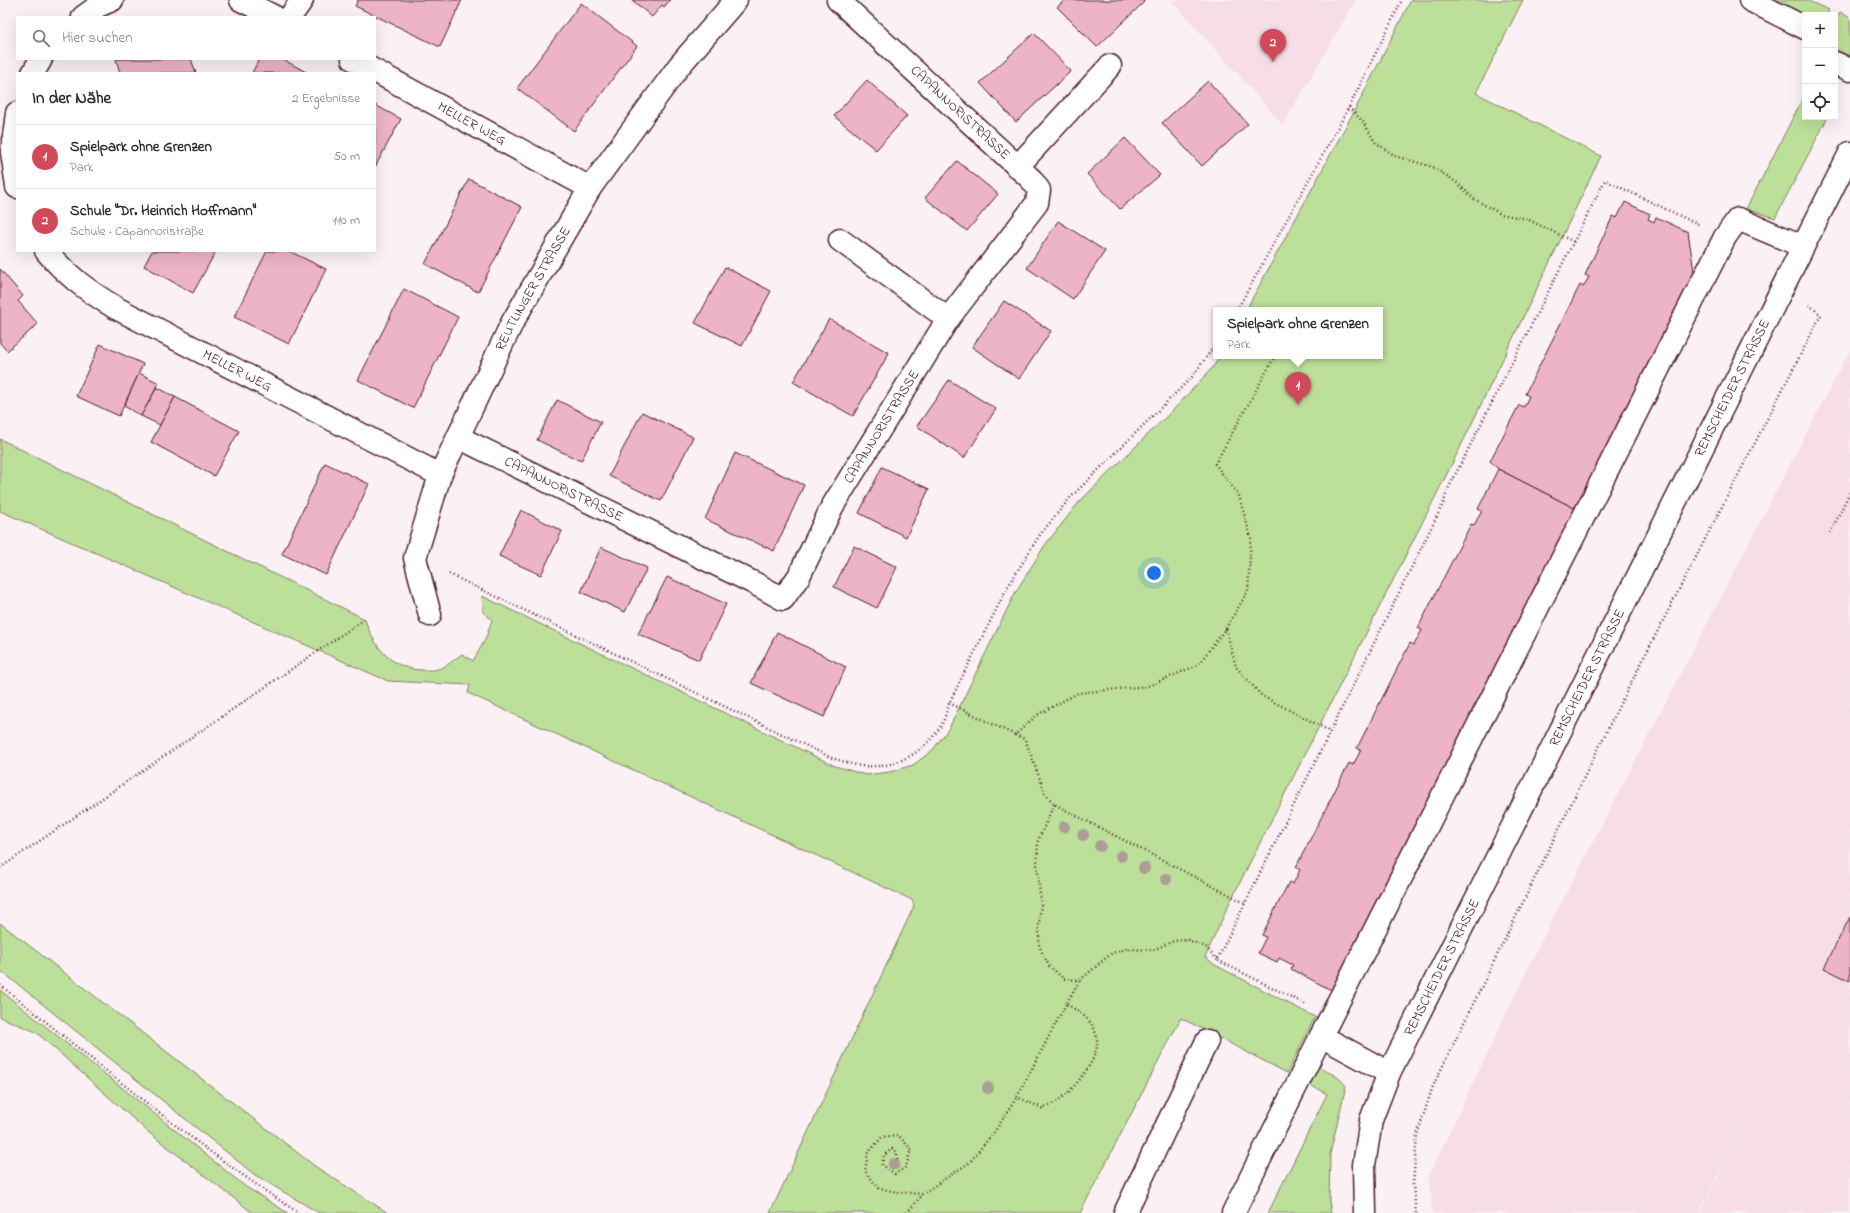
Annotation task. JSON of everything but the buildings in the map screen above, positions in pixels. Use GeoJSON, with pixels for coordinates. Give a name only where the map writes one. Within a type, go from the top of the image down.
{"type":"FeatureCollection","features":[{"type":"Feature","properties":{"kind":"street"},"geometry":{"type":"LineString","coordinates":[[84,16],[98,6],[112,0]]}},
{"type":"Feature","properties":{"kind":"street"},"geometry":{"type":"LineString","coordinates":[[240,0],[273,16]]}},
{"type":"Feature","properties":{"kind":"street"},"geometry":{"type":"LineString","coordinates":[[291,16],[302,0]]}},
{"type":"Feature","properties":{"kind":"street","name":"REUTLINGER STRASSE"},"geometry":{"type":"LineString","coordinates":[[415,558],[440,475],[512,323],[590,188],[679,66],[736,0]]}},
{"type":"Feature","properties":{"kind":"street","name":"CAPANNORISTRASSE"},"geometry":{"type":"LineString","coordinates":[[458,437],[754,583],[783,599],[799,576],[832,507],[948,319],[1037,203],[1038,190],[1031,179],[838,0]]}},
{"type":"Feature","properties":{"kind":"street"},"geometry":{"type":"LineString","coordinates":[[1750,0],[1802,26]]}},
{"type":"Feature","properties":{"kind":"street"},"geometry":{"type":"LineString","coordinates":[[34,72],[40,60]]}},
{"type":"Feature","properties":{"kind":"street","name":"MELLER WEG"},"geometry":{"type":"LineString","coordinates":[[355,60],[590,188]]}},
{"type":"Feature","properties":{"kind":"street"},"geometry":{"type":"LineString","coordinates":[[1838,64],[1850,70]]}},
{"type":"Feature","properties":{"kind":"street"},"geometry":{"type":"LineString","coordinates":[[1017,167],[1110,66]]}},
{"type":"Feature","properties":{"kind":"street"},"geometry":{"type":"LineString","coordinates":[[16,121],[12,152],[16,180]]}},
{"type":"Feature","properties":{"kind":"street","name":"REMSCHEIDER STRASSE"},"geometry":{"type":"LineString","coordinates":[[1365,1213],[1364,1165],[1371,1120],[1389,1073],[1585,685],[1802,246],[1850,153]]}},
{"type":"Feature","properties":{"kind":"street"},"geometry":{"type":"LineString","coordinates":[[1233,1213],[1725,237],[1738,219],[1802,246]]}},
{"type":"Feature","properties":{"kind":"street"},"geometry":{"type":"LineString","coordinates":[[840,240],[948,319]]}},
{"type":"Feature","properties":{"kind":"street","name":"MELLER WEG"},"geometry":{"type":"LineString","coordinates":[[47,252],[76,282],[116,308],[440,475]]}},
{"type":"Feature","properties":{"kind":"street"},"geometry":{"type":"LineString","coordinates":[[415,558],[430,615]]}},
{"type":"Feature","properties":{"kind":"street"},"geometry":{"type":"LineString","coordinates":[[1321,1036],[1389,1073]]}},
{"type":"Feature","properties":{"kind":"street"},"geometry":{"type":"LineString","coordinates":[[1125,1213],[1207,1041]]}},
{"type":"Feature","properties":{"kind":"path"},"geometry":{"type":"LineString","coordinates":[[1239,307],[1349,107],[1402,0]]}},
{"type":"Feature","properties":{"kind":"path"},"geometry":{"type":"LineString","coordinates":[[1349,107],[1363,122],[1375,142],[1395,156],[1433,167],[1456,182],[1474,199],[1501,214],[1527,219],[1574,242]]}},
{"type":"Feature","properties":{"kind":"path"},"geometry":{"type":"LineString","coordinates":[[1217,960],[1444,502],[1447,491],[1605,180],[1725,237]]}},
{"type":"Feature","properties":{"kind":"path"},"geometry":{"type":"LineString","coordinates":[[1416,1213],[1413,1185],[1417,1135],[1433,1086],[1620,704],[1821,315],[1807,302],[1810,296]]}},
{"type":"Feature","properties":{"kind":"path"},"geometry":{"type":"LineString","coordinates":[[415,558],[832,758],[864,766],[890,765],[910,756],[927,743],[942,723],[949,703],[1007,588],[1039,536],[1070,498],[1192,377],[1213,348]]}},
{"type":"Feature","properties":{"kind":"path"},"geometry":{"type":"LineString","coordinates":[[1015,735],[1037,715],[1078,694],[1148,686],[1198,665],[1226,628],[1248,591],[1251,538],[1239,496],[1215,464],[1273,359]]}},
{"type":"Feature","properties":{"kind":"path"},"geometry":{"type":"LineString","coordinates":[[1830,533],[1850,492]]}},
{"type":"Feature","properties":{"kind":"path"},"geometry":{"type":"LineString","coordinates":[[0,868],[365,619]]}},
{"type":"Feature","properties":{"kind":"path"},"geometry":{"type":"LineString","coordinates":[[1226,628],[1236,667],[1262,696],[1330,731]]}},
{"type":"Feature","properties":{"kind":"path"},"geometry":{"type":"LineString","coordinates":[[949,703],[1025,739],[1045,793],[1054,804],[1245,903]]}},
{"type":"Feature","properties":{"kind":"path"},"geometry":{"type":"LineString","coordinates":[[1054,804],[1038,841],[1037,864],[1042,904],[1039,924],[1039,946],[1049,966],[1064,979],[1080,980]]}},
{"type":"Feature","properties":{"kind":"path"},"geometry":{"type":"LineString","coordinates":[[907,1213],[922,1194],[969,1163],[995,1131],[1017,1097],[1080,980],[1112,953],[1126,949],[1153,950],[1171,942],[1186,939],[1206,947],[1217,960],[1331,1016]]}},
{"type":"Feature","properties":{"kind":"path"},"geometry":{"type":"LineString","coordinates":[[0,985],[197,1142],[249,1181],[299,1213]]}},
{"type":"Feature","properties":{"kind":"path"},"geometry":{"type":"LineString","coordinates":[[1017,1097],[1042,1108],[1058,1101],[1091,1065],[1098,1040],[1092,1026],[1082,1012],[1066,1004]]}},
{"type":"Feature","properties":{"kind":"path"},"geometry":{"type":"LineString","coordinates":[[897,1159],[897,1152],[892,1149],[884,1155],[882,1165],[895,1174],[906,1167],[911,1148],[899,1136],[882,1137],[868,1154],[865,1171],[878,1188],[896,1192],[922,1194]]}},
{"type":"Feature","properties":{"kind":"shaded area"},"geometry":{"type":"Polygon","coordinates":[[[1171,0],[1356,0],[1283,125],[1171,0]]]}},
{"type":"Feature","properties":{"kind":"shaded area"},"geometry":{"type":"Polygon","coordinates":[[[1850,350],[1850,1213],[1700,1213],[1762,1088],[1699,1213],[1432,1213],[1429,1175],[1539,945],[1850,350]]]}},
{"type":"Feature","properties":{"kind":"green space"},"geometry":{"type":"Polygon","coordinates":[[[1411,0],[1523,0],[1476,93],[1601,156],[1459,450],[1231,900],[1205,957],[1215,965],[1315,1017],[1287,1073],[1181,1018],[1080,1213],[770,1213],[914,906],[912,900],[468,693],[470,685],[388,681],[0,511],[0,439],[365,619],[373,638],[385,655],[402,666],[412,669],[435,670],[444,667],[462,654],[473,661],[485,640],[492,620],[483,612],[482,596],[835,766],[866,775],[890,772],[913,765],[932,751],[949,728],[1015,593],[1045,545],[1080,501],[1176,407],[1213,367],[1218,359],[1383,359],[1383,307],[1248,307],[1358,104],[1411,0]]]}},
{"type":"Feature","properties":{"kind":"green space"},"geometry":{"type":"Polygon","coordinates":[[[1766,0],[1806,0],[1829,10],[1828,12],[1802,12],[1802,18],[1766,0]]]}},
{"type":"Feature","properties":{"kind":"green space"},"geometry":{"type":"Polygon","coordinates":[[[1840,12],[1850,18],[1850,56],[1838,50],[1838,16],[1840,12]]]}},
{"type":"Feature","properties":{"kind":"green space"},"geometry":{"type":"Polygon","coordinates":[[[1802,100],[1802,120],[1826,120],[1775,218],[1746,209],[1802,100]]]}},
{"type":"Feature","properties":{"kind":"green space"},"geometry":{"type":"Polygon","coordinates":[[[0,923],[316,1167],[388,1213],[319,1213],[255,1175],[0,970],[0,923]]]}},
{"type":"Feature","properties":{"kind":"green space"},"geometry":{"type":"Polygon","coordinates":[[[0,990],[246,1187],[288,1213],[253,1213],[148,1132],[36,1032],[0,1017],[0,990]]]}},
{"type":"Feature","properties":{"kind":"green space"},"geometry":{"type":"Polygon","coordinates":[[[1318,1066],[1339,1078],[1346,1086],[1330,1154],[1329,1201],[1331,1213],[1268,1213],[1327,1094],[1308,1084],[1318,1066]]]}},
{"type":"Feature","properties":{"kind":"place","name":"Schule \"Dr. Heinrich Hoffmann\""},"geometry":{"type":"Point","coordinates":[1273,62]}},
{"type":"Feature","properties":{"kind":"place","name":"Spielpark ohne Grenzen"},"geometry":{"type":"Point","coordinates":[1298,405]}}]}
